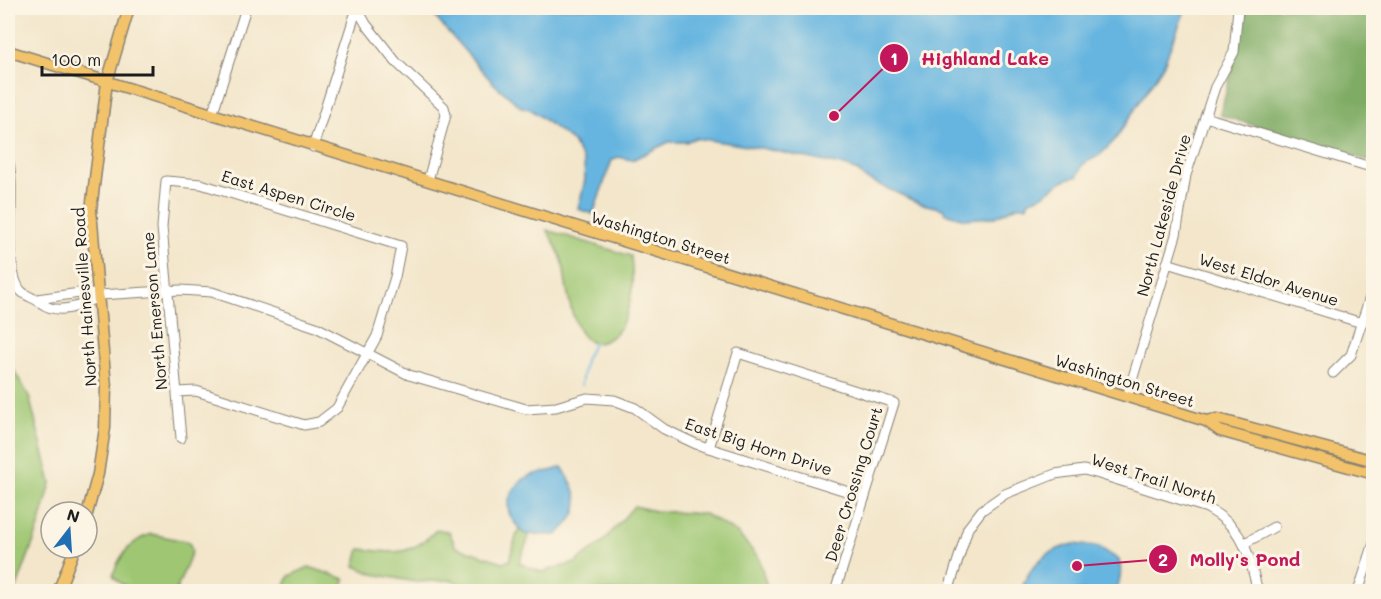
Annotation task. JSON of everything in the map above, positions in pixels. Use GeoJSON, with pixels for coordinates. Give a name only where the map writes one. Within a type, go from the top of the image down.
{"type":"FeatureCollection","features":[{"type":"Feature","properties":{"kind":"main road","name":"North Hainesville Road"},"geometry":{"type":"LineString","coordinates":[[90,500],[105,428],[106,387],[91,210],[107,82],[129,8]]}},
{"type":"Feature","properties":{"kind":"main road","name":"Washington Street"},"geometry":{"type":"LineString","coordinates":[[8,51],[1206,421],[1220,431],[1374,474]]}},
{"type":"Feature","properties":{"kind":"main road","name":"Washington Street"},"geometry":{"type":"LineString","coordinates":[[1206,421],[1218,419],[1374,461]]}},
{"type":"Feature","properties":{"kind":"main road"},"geometry":{"type":"LineString","coordinates":[[58,591],[70,560]]}},
{"type":"Feature","properties":{"kind":"street"},"geometry":{"type":"LineString","coordinates":[[212,115],[246,8]]}},
{"type":"Feature","properties":{"kind":"street"},"geometry":{"type":"LineString","coordinates":[[313,147],[357,8]]}},
{"type":"Feature","properties":{"kind":"street"},"geometry":{"type":"LineString","coordinates":[[357,8],[366,24],[396,62],[444,107],[446,115],[428,180]]}},
{"type":"Feature","properties":{"kind":"street","name":"North Lakeside Drive"},"geometry":{"type":"LineString","coordinates":[[1126,397],[1180,218],[1180,197],[1185,175],[1215,87],[1234,52],[1238,8]]}},
{"type":"Feature","properties":{"kind":"street"},"geometry":{"type":"LineString","coordinates":[[1205,117],[1374,168]]}},
{"type":"Feature","properties":{"kind":"street","name":"East Big Horn Drive"},"geometry":{"type":"LineString","coordinates":[[8,159],[10,229],[16,280],[20,290],[37,299],[80,293],[99,295],[167,290],[212,292],[297,319],[409,375],[514,407],[542,409],[586,398],[614,400],[640,411],[680,438],[865,496]]}},
{"type":"Feature","properties":{"kind":"street","name":"East Aspen Circle"},"geometry":{"type":"LineString","coordinates":[[166,181],[201,184],[401,246],[395,277],[377,336],[367,355]]}},
{"type":"Feature","properties":{"kind":"street","name":"North Emerson Lane"},"geometry":{"type":"LineString","coordinates":[[166,181],[162,228],[181,438]]}},
{"type":"Feature","properties":{"kind":"street","name":"West Eldor Avenue"},"geometry":{"type":"LineString","coordinates":[[1167,263],[1362,323]]}},
{"type":"Feature","properties":{"kind":"street"},"geometry":{"type":"LineString","coordinates":[[1333,373],[1351,355],[1374,285]]}},
{"type":"Feature","properties":{"kind":"street","name":"Deer Crossing Court"},"geometry":{"type":"LineString","coordinates":[[709,448],[738,353],[894,403],[835,591]]}},
{"type":"Feature","properties":{"kind":"street"},"geometry":{"type":"LineString","coordinates":[[177,392],[196,391],[292,422],[310,424],[327,418],[337,408],[367,355]]}},
{"type":"Feature","properties":{"kind":"street","name":"West Trail North"},"geometry":{"type":"LineString","coordinates":[[948,591],[968,528],[982,510],[1005,494],[1068,471],[1083,470],[1207,508],[1231,524],[1245,543],[1258,591]]}},
{"type":"Feature","properties":{"kind":"street"},"geometry":{"type":"LineString","coordinates":[[1245,543],[1274,527]]}},
{"type":"Feature","properties":{"kind":"street"},"geometry":{"type":"LineString","coordinates":[[1359,591],[1374,543]]}},
{"type":"Feature","properties":{"kind":"green space"},"geometry":{"type":"Polygon","coordinates":[[[1248,8],[1360,8],[1373,13],[1373,162],[1220,115],[1248,8]]]}},
{"type":"Feature","properties":{"kind":"green space"},"geometry":{"type":"Polygon","coordinates":[[[547,230],[631,256],[632,282],[626,316],[621,327],[608,339],[602,342],[592,342],[577,326],[572,313],[562,260],[547,230]]]}},
{"type":"Feature","properties":{"kind":"green space"},"geometry":{"type":"Polygon","coordinates":[[[8,360],[29,396],[51,483],[46,500],[39,500],[39,527],[15,592],[8,591],[8,360]]]}},
{"type":"Feature","properties":{"kind":"green space"},"geometry":{"type":"Polygon","coordinates":[[[634,506],[655,511],[705,514],[737,533],[759,558],[768,591],[467,591],[464,586],[452,580],[416,582],[373,574],[355,566],[360,549],[393,552],[411,549],[437,529],[449,532],[456,547],[503,562],[509,561],[519,527],[524,534],[530,534],[519,563],[541,572],[575,563],[602,543],[634,506]]]}},
{"type":"Feature","properties":{"kind":"green space"},"geometry":{"type":"Polygon","coordinates":[[[151,534],[189,542],[192,551],[176,591],[133,589],[125,586],[113,575],[127,550],[138,540],[151,534]]]}},
{"type":"Feature","properties":{"kind":"green space"},"geometry":{"type":"Polygon","coordinates":[[[309,567],[345,579],[341,591],[283,591],[289,576],[309,567]]]}},
{"type":"Feature","properties":{"kind":"water"},"geometry":{"type":"Polygon","coordinates":[[[427,8],[1186,8],[1163,66],[1115,140],[1100,155],[1083,164],[1077,177],[1064,180],[1042,196],[1029,200],[1027,206],[1017,206],[995,217],[965,219],[945,213],[943,209],[919,203],[864,178],[858,171],[845,166],[761,148],[695,138],[686,142],[669,142],[632,160],[618,157],[612,160],[593,214],[578,209],[585,180],[584,162],[573,142],[530,109],[521,107],[493,83],[427,8]]]}},
{"type":"Feature","properties":{"kind":"water"},"geometry":{"type":"Polygon","coordinates":[[[562,467],[576,494],[576,510],[572,518],[556,535],[524,534],[512,520],[508,509],[514,490],[529,476],[562,467]]]}},
{"type":"Feature","properties":{"kind":"water"},"geometry":{"type":"Polygon","coordinates":[[[1074,544],[1099,547],[1119,560],[1121,572],[1117,591],[1021,591],[1029,573],[1040,560],[1055,550],[1074,544]]]}},
{"type":"Feature","properties":{"kind":"waterway"},"geometry":{"type":"LineString","coordinates":[[581,385],[585,360],[594,342]]}},
{"type":"Feature","properties":{"kind":"place","name":"Highland Lake"},"geometry":{"type":"Point","coordinates":[834,116]}},
{"type":"Feature","properties":{"kind":"place","name":"Molly's Pond"},"geometry":{"type":"Point","coordinates":[1077,566]}}]}
